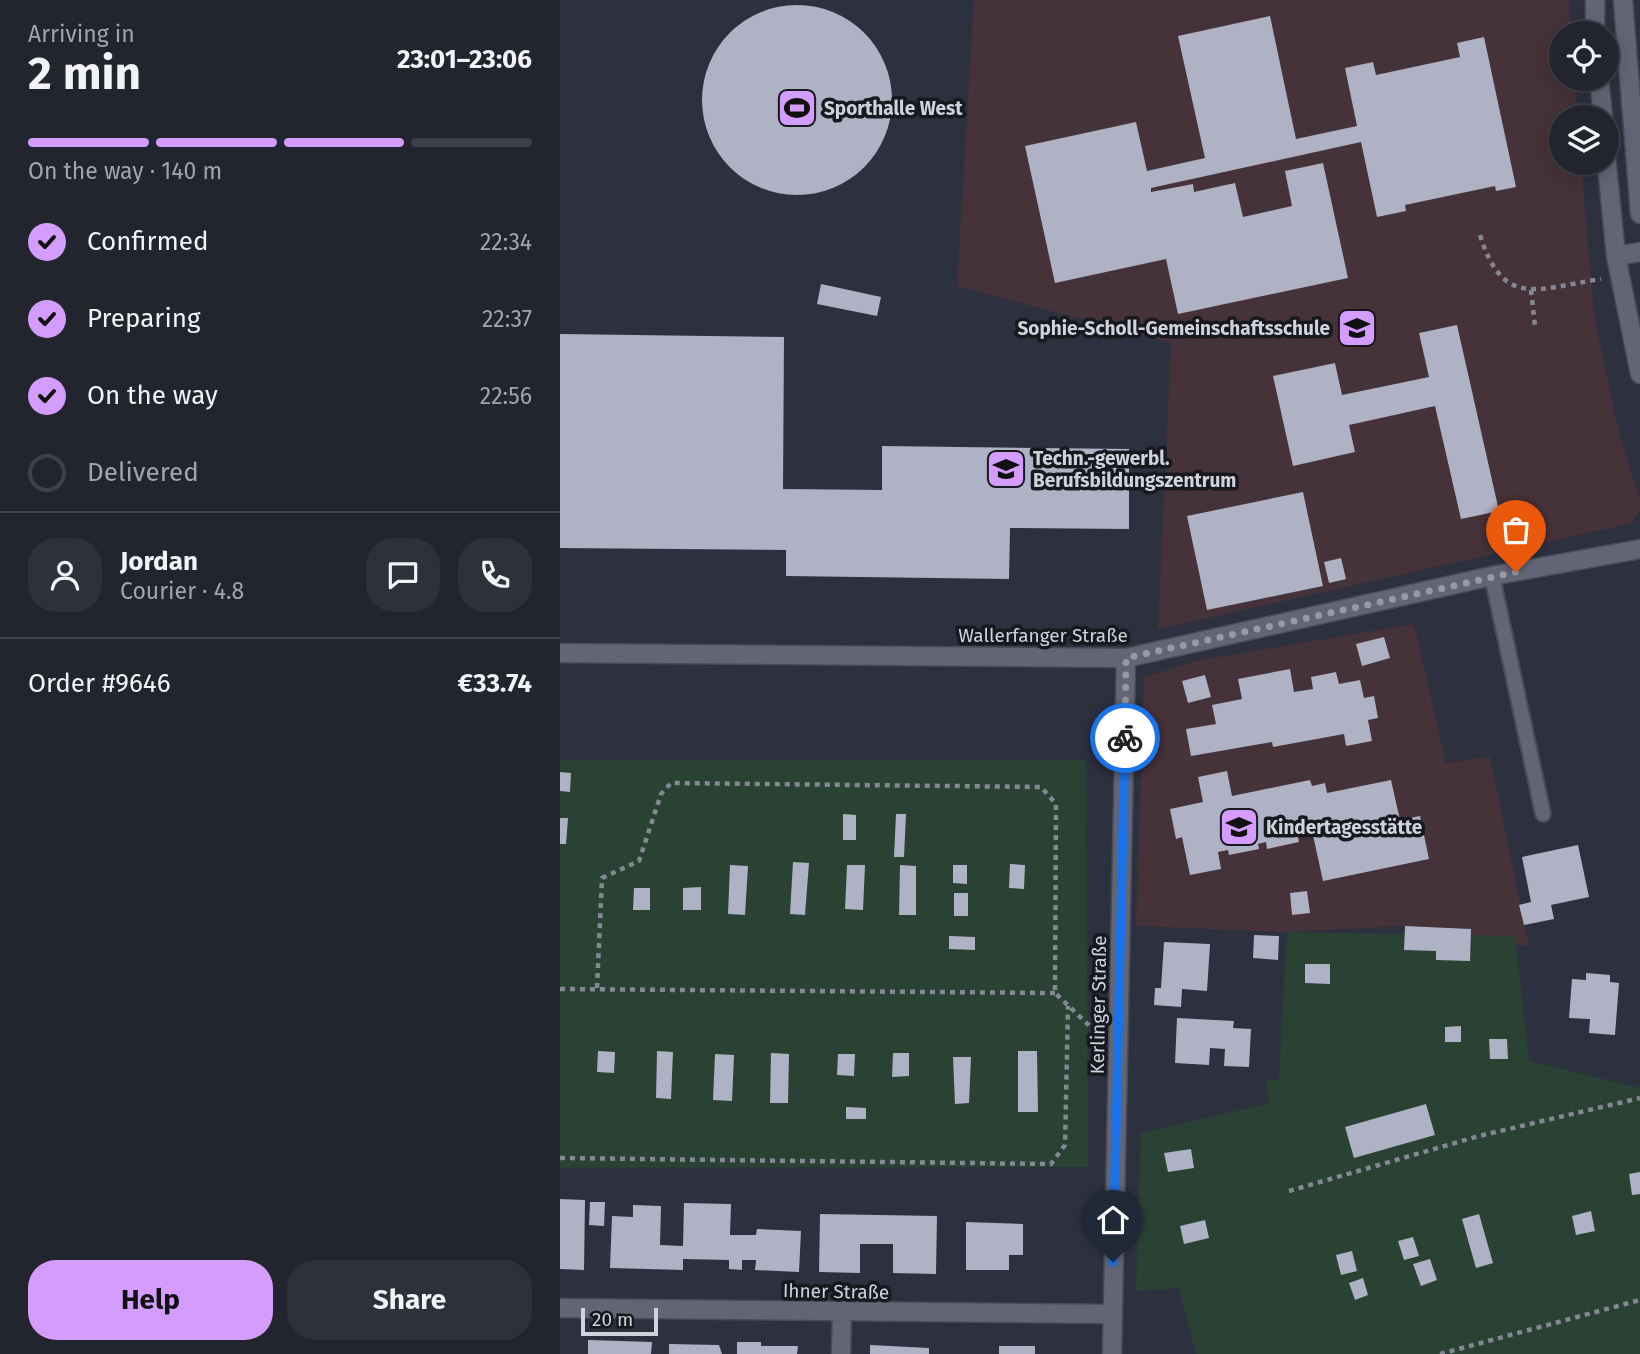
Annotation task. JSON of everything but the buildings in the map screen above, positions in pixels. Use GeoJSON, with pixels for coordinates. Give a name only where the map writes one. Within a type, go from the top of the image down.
{"type":"FeatureCollection","features":[{"type":"Feature","properties":{"kind":"street"},"geometry":{"type":"LineString","coordinates":[[1595,0],[1595,21]]}},
{"type":"Feature","properties":{"kind":"street"},"geometry":{"type":"LineString","coordinates":[[1623,0],[1640,214]]}},
{"type":"Feature","properties":{"kind":"street"},"geometry":{"type":"LineString","coordinates":[[1608,175],[1619,276],[1640,374]]}},
{"type":"Feature","properties":{"kind":"street"},"geometry":{"type":"LineString","coordinates":[[1616,256],[1640,252]]}},
{"type":"Feature","properties":{"kind":"street","name":"Wallerfanger Straße"},"geometry":{"type":"LineString","coordinates":[[560,653],[1126,658],[1492,576],[1640,549]]}},
{"type":"Feature","properties":{"kind":"street","name":"Kerlinger Straße"},"geometry":{"type":"LineString","coordinates":[[1112,1354],[1126,658]]}},
{"type":"Feature","properties":{"kind":"street"},"geometry":{"type":"LineString","coordinates":[[560,1308],[560,1317]]}},
{"type":"Feature","properties":{"kind":"street","name":"Ihner Straße"},"geometry":{"type":"LineString","coordinates":[[560,1308],[1112,1314]]}},
{"type":"Feature","properties":{"kind":"street"},"geometry":{"type":"LineString","coordinates":[[841,1354],[842,1312]]}},
{"type":"Feature","properties":{"kind":"lane"},"geometry":{"type":"LineString","coordinates":[[1492,576],[1543,814]]}},
{"type":"Feature","properties":{"kind":"path"},"geometry":{"type":"LineString","coordinates":[[1480,234],[1488,262],[1500,277],[1516,288],[1531,290],[1619,276]]}},
{"type":"Feature","properties":{"kind":"path"},"geometry":{"type":"LineString","coordinates":[[1531,290],[1535,326]]}},
{"type":"Feature","properties":{"kind":"path"},"geometry":{"type":"LineString","coordinates":[[597,988],[602,878],[639,861],[661,794],[671,783],[1041,787],[1056,804],[1055,993]]}},
{"type":"Feature","properties":{"kind":"path"},"geometry":{"type":"LineString","coordinates":[[560,989],[1055,993],[1118,1053]]}},
{"type":"Feature","properties":{"kind":"path"},"geometry":{"type":"LineString","coordinates":[[560,1158],[1051,1164],[1065,1146],[1068,1006]]}},
{"type":"Feature","properties":{"kind":"path"},"geometry":{"type":"LineString","coordinates":[[1289,1191],[1479,1136],[1640,1098]]}},
{"type":"Feature","properties":{"kind":"path"},"geometry":{"type":"LineString","coordinates":[[1440,1354],[1640,1300]]}},
{"type":"Feature","properties":{"kind":"shaded area","name":"Sophie-Scholl-Gemeinschaftsschule"},"geometry":{"type":"Polygon","coordinates":[[[974,0],[1569,0],[1570,21],[1549,21],[1549,91],[1575,91],[1576,105],[1549,105],[1549,175],[1582,175],[1594,314],[1618,429],[1640,500],[1640,509],[1632,523],[1158,629],[1171,343],[957,286],[974,0]]]}},
{"type":"Feature","properties":{"kind":"shaded area"},"geometry":{"type":"Polygon","coordinates":[[[1414,624],[1446,763],[1490,757],[1529,946],[1471,940],[1470,929],[1405,926],[1287,932],[1136,926],[1144,677],[1200,660],[1414,624]]]}},
{"type":"Feature","properties":{"kind":"green space"},"geometry":{"type":"Polygon","coordinates":[[[560,760],[1086,760],[1088,1167],[560,1168],[560,760]]]}},
{"type":"Feature","properties":{"kind":"green space"},"geometry":{"type":"Polygon","coordinates":[[[1287,932],[1515,936],[1529,1061],[1640,1088],[1640,1354],[1196,1354],[1179,1288],[1136,1291],[1141,1133],[1270,1103],[1265,1080],[1279,1080],[1287,932]]]}},
{"type":"Feature","properties":{"kind":"way so far"},"geometry":{"type":"LineString","coordinates":[[1125,738],[1126,658],[1516,572]]}},
{"type":"Feature","properties":{"kind":"place","name":"Sporthalle West"},"geometry":{"type":"Point","coordinates":[797,108]}},
{"type":"Feature","properties":{"kind":"place","name":"Sophie-Scholl-Gemeinschaftsschule"},"geometry":{"type":"Point","coordinates":[1357,328]}},
{"type":"Feature","properties":{"kind":"place","name":"Techn.-gewerbl. Berufsbildungszentrum"},"geometry":{"type":"Point","coordinates":[1006,469]}},
{"type":"Feature","properties":{"kind":"place","name":"Kindertagesstätte"},"geometry":{"type":"Point","coordinates":[1239,827]}},
{"type":"Feature","properties":{"kind":"route"},"geometry":{"type":"LineString","coordinates":[[1113,1262],[1125,738]]}}]}
